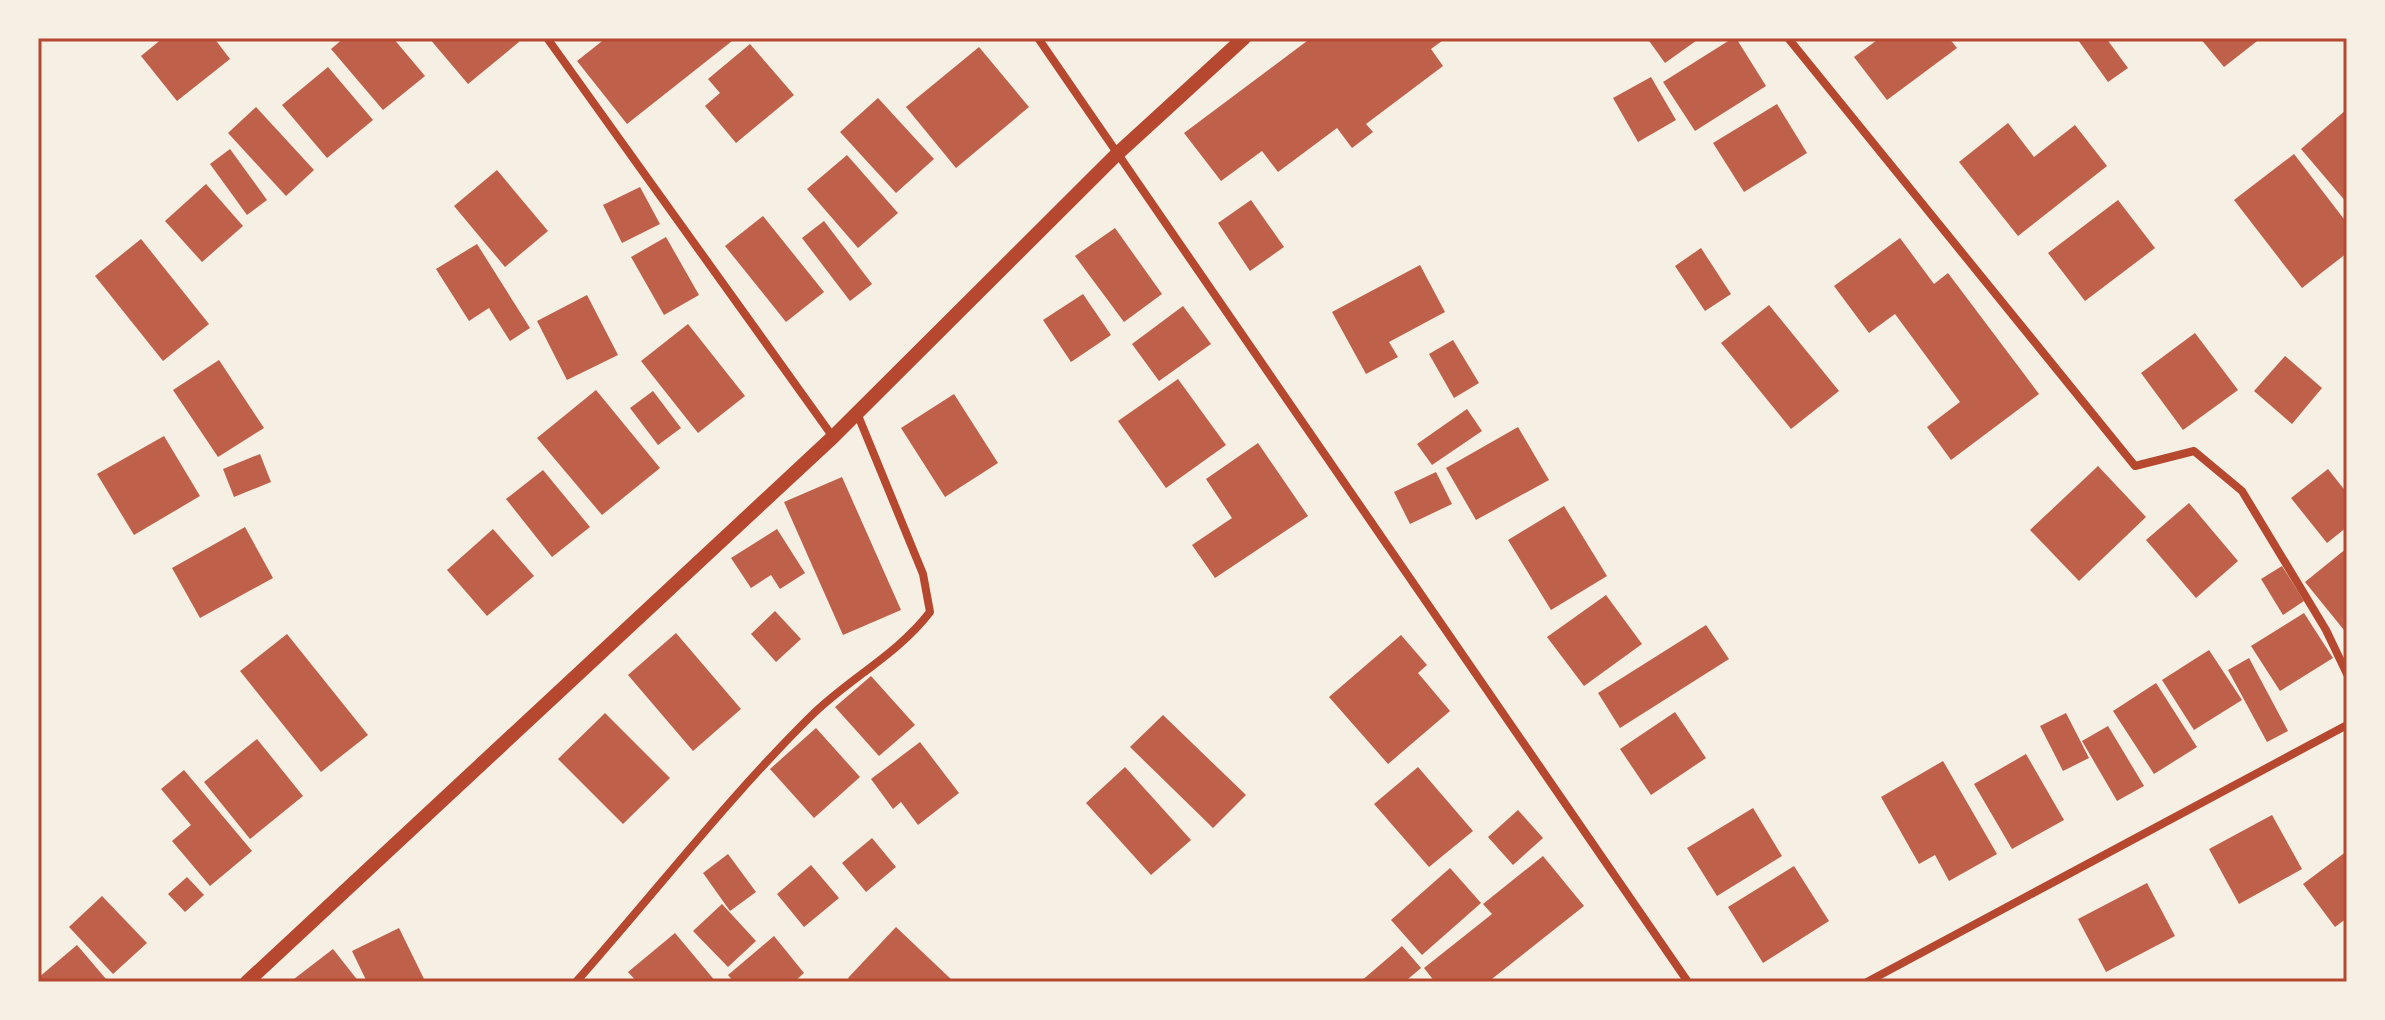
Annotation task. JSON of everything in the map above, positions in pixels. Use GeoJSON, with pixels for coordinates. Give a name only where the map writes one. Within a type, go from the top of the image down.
{"type":"FeatureCollection","features":[{"type":"Feature","properties":{"kind":"street"},"geometry":{"type":"LineString","coordinates":[[547,38],[833,437]]}},
{"type":"Feature","properties":{"kind":"street"},"geometry":{"type":"LineString","coordinates":[[1038,38],[1688,982]]}},
{"type":"Feature","properties":{"kind":"street"},"geometry":{"type":"LineString","coordinates":[[247,982],[833,437],[1116,155],[1244,38]]}},
{"type":"Feature","properties":{"kind":"street"},"geometry":{"type":"LineString","coordinates":[[1788,38],[2135,466],[2194,451],[2242,491],[2326,630],[2347,674]]}},
{"type":"Feature","properties":{"kind":"street"},"geometry":{"type":"LineString","coordinates":[[576,982],[739,793],[812,714],[913,635],[930,612],[923,574],[857,413]]}},
{"type":"Feature","properties":{"kind":"street"},"geometry":{"type":"LineString","coordinates":[[1867,982],[2347,725]]}},
{"type":"Feature","properties":{"kind":"building"},"geometry":{"type":"Polygon","coordinates":[[[163,38],[214,38],[230,59],[177,101],[141,56],[163,38]]]}},
{"type":"Feature","properties":{"kind":"building"},"geometry":{"type":"Polygon","coordinates":[[[344,38],[393,38],[425,76],[383,110],[331,49],[344,38]]]}},
{"type":"Feature","properties":{"kind":"building"},"geometry":{"type":"Polygon","coordinates":[[[429,38],[516,38],[519,42],[468,84],[429,38]]]}},
{"type":"Feature","properties":{"kind":"building"},"geometry":{"type":"Polygon","coordinates":[[[606,38],[730,38],[732,41],[627,124],[577,61],[606,38]]]}},
{"type":"Feature","properties":{"kind":"building"},"geometry":{"type":"Polygon","coordinates":[[[1311,38],[1446,38],[1431,49],[1443,66],[1366,124],[1373,132],[1352,148],[1337,128],[1278,172],[1262,151],[1221,181],[1184,133],[1311,38]]]}},
{"type":"Feature","properties":{"kind":"building"},"geometry":{"type":"Polygon","coordinates":[[[1647,38],[1700,38],[1665,63],[1647,38]]]}},
{"type":"Feature","properties":{"kind":"building"},"geometry":{"type":"Polygon","coordinates":[[[1736,38],[1766,86],[1695,131],[1663,82],[1736,38]]]}},
{"type":"Feature","properties":{"kind":"building"},"geometry":{"type":"Polygon","coordinates":[[[1880,38],[1949,38],[1957,48],[1887,100],[1854,57],[1880,38]]]}},
{"type":"Feature","properties":{"kind":"building"},"geometry":{"type":"Polygon","coordinates":[[[2106,38],[2128,68],[2108,82],[2078,40],[2106,38]]]}},
{"type":"Feature","properties":{"kind":"building"},"geometry":{"type":"Polygon","coordinates":[[[2200,38],[2261,38],[2224,67],[2200,38]]]}},
{"type":"Feature","properties":{"kind":"building"},"geometry":{"type":"Polygon","coordinates":[[[750,44],[794,95],[736,143],[705,106],[720,93],[708,79],[750,44]]]}},
{"type":"Feature","properties":{"kind":"building"},"geometry":{"type":"Polygon","coordinates":[[[979,47],[1029,107],[956,168],[906,107],[979,47]]]}},
{"type":"Feature","properties":{"kind":"building"},"geometry":{"type":"Polygon","coordinates":[[[328,67],[373,120],[327,158],[282,105],[328,67]]]}},
{"type":"Feature","properties":{"kind":"building"},"geometry":{"type":"Polygon","coordinates":[[[1651,77],[1676,120],[1638,142],[1613,98],[1651,77]]]}},
{"type":"Feature","properties":{"kind":"building"},"geometry":{"type":"Polygon","coordinates":[[[878,98],[934,159],[896,193],[840,132],[878,98]]]}},
{"type":"Feature","properties":{"kind":"building"},"geometry":{"type":"Polygon","coordinates":[[[1777,104],[1807,153],[1744,192],[1713,143],[1777,104]]]}},
{"type":"Feature","properties":{"kind":"building"},"geometry":{"type":"Polygon","coordinates":[[[256,107],[314,170],[286,196],[228,133],[256,107]]]}},
{"type":"Feature","properties":{"kind":"building"},"geometry":{"type":"Polygon","coordinates":[[[2347,109],[2347,203],[2301,149],[2347,109]]]}},
{"type":"Feature","properties":{"kind":"building"},"geometry":{"type":"Polygon","coordinates":[[[2008,123],[2034,157],[2075,125],[2107,166],[2018,236],[1959,162],[2008,123]]]}},
{"type":"Feature","properties":{"kind":"building"},"geometry":{"type":"Polygon","coordinates":[[[230,149],[267,200],[247,215],[210,164],[230,149]]]}},
{"type":"Feature","properties":{"kind":"building"},"geometry":{"type":"Polygon","coordinates":[[[2294,154],[2347,223],[2347,253],[2302,288],[2234,200],[2294,154]]]}},
{"type":"Feature","properties":{"kind":"building"},"geometry":{"type":"Polygon","coordinates":[[[847,155],[898,213],[858,248],[807,189],[847,155]]]}},
{"type":"Feature","properties":{"kind":"building"},"geometry":{"type":"Polygon","coordinates":[[[497,170],[548,231],[505,267],[454,206],[497,170]]]}},
{"type":"Feature","properties":{"kind":"building"},"geometry":{"type":"Polygon","coordinates":[[[206,184],[243,226],[202,262],[165,221],[206,184]]]}},
{"type":"Feature","properties":{"kind":"building"},"geometry":{"type":"Polygon","coordinates":[[[640,187],[660,224],[622,243],[603,205],[640,187]]]}},
{"type":"Feature","properties":{"kind":"building"},"geometry":{"type":"Polygon","coordinates":[[[1251,200],[1284,247],[1250,271],[1218,223],[1251,200]]]}},
{"type":"Feature","properties":{"kind":"building"},"geometry":{"type":"Polygon","coordinates":[[[2118,200],[2155,248],[2085,301],[2048,253],[2118,200]]]}},
{"type":"Feature","properties":{"kind":"building"},"geometry":{"type":"Polygon","coordinates":[[[763,216],[824,292],[786,322],[725,246],[763,216]]]}},
{"type":"Feature","properties":{"kind":"building"},"geometry":{"type":"Polygon","coordinates":[[[824,221],[872,284],[850,301],[802,238],[824,221]]]}},
{"type":"Feature","properties":{"kind":"building"},"geometry":{"type":"Polygon","coordinates":[[[1115,228],[1162,294],[1124,322],[1075,256],[1115,228]]]}},
{"type":"Feature","properties":{"kind":"building"},"geometry":{"type":"Polygon","coordinates":[[[666,237],[699,295],[664,315],[631,257],[666,237]]]}},
{"type":"Feature","properties":{"kind":"building"},"geometry":{"type":"Polygon","coordinates":[[[1900,238],[1934,284],[1948,273],[2039,394],[1951,460],[1927,427],[1960,402],[1895,314],[1869,333],[1834,286],[1900,238]]]}},
{"type":"Feature","properties":{"kind":"building"},"geometry":{"type":"Polygon","coordinates":[[[141,239],[209,324],[163,361],[95,276],[141,239]]]}},
{"type":"Feature","properties":{"kind":"building"},"geometry":{"type":"Polygon","coordinates":[[[477,244],[530,328],[510,341],[489,308],[469,321],[436,269],[477,244]]]}},
{"type":"Feature","properties":{"kind":"building"},"geometry":{"type":"Polygon","coordinates":[[[1701,248],[1731,294],[1705,311],[1675,266],[1701,248]]]}},
{"type":"Feature","properties":{"kind":"building"},"geometry":{"type":"Polygon","coordinates":[[[1420,265],[1445,312],[1389,342],[1398,357],[1366,374],[1332,312],[1420,265]]]}},
{"type":"Feature","properties":{"kind":"building"},"geometry":{"type":"Polygon","coordinates":[[[1083,294],[1111,335],[1071,362],[1043,320],[1083,294]]]}},
{"type":"Feature","properties":{"kind":"building"},"geometry":{"type":"Polygon","coordinates":[[[587,295],[618,355],[567,380],[537,321],[587,295]]]}},
{"type":"Feature","properties":{"kind":"building"},"geometry":{"type":"Polygon","coordinates":[[[1769,305],[1839,391],[1791,429],[1721,343],[1769,305]]]}},
{"type":"Feature","properties":{"kind":"building"},"geometry":{"type":"Polygon","coordinates":[[[1183,306],[1211,344],[1159,381],[1132,344],[1183,306]]]}},
{"type":"Feature","properties":{"kind":"building"},"geometry":{"type":"Polygon","coordinates":[[[688,324],[745,396],[698,433],[641,361],[688,324]]]}},
{"type":"Feature","properties":{"kind":"building"},"geometry":{"type":"Polygon","coordinates":[[[2195,333],[2238,390],[2183,430],[2141,373],[2195,333]]]}},
{"type":"Feature","properties":{"kind":"building"},"geometry":{"type":"Polygon","coordinates":[[[1453,340],[1479,383],[1454,398],[1429,354],[1453,340]]]}},
{"type":"Feature","properties":{"kind":"building"},"geometry":{"type":"Polygon","coordinates":[[[2285,356],[2322,388],[2292,424],[2254,391],[2285,356]]]}},
{"type":"Feature","properties":{"kind":"building"},"geometry":{"type":"Polygon","coordinates":[[[219,360],[264,428],[218,457],[173,390],[219,360]]]}},
{"type":"Feature","properties":{"kind":"building"},"geometry":{"type":"Polygon","coordinates":[[[1178,379],[1226,445],[1166,488],[1118,421],[1178,379]]]}},
{"type":"Feature","properties":{"kind":"building"},"geometry":{"type":"Polygon","coordinates":[[[596,390],[660,468],[602,515],[537,438],[596,390]]]}},
{"type":"Feature","properties":{"kind":"building"},"geometry":{"type":"Polygon","coordinates":[[[653,391],[681,428],[658,445],[630,408],[653,391]]]}},
{"type":"Feature","properties":{"kind":"building"},"geometry":{"type":"Polygon","coordinates":[[[954,394],[998,463],[945,497],[901,428],[954,394]]]}},
{"type":"Feature","properties":{"kind":"building"},"geometry":{"type":"Polygon","coordinates":[[[1467,409],[1482,431],[1432,465],[1417,444],[1467,409]]]}},
{"type":"Feature","properties":{"kind":"building"},"geometry":{"type":"Polygon","coordinates":[[[1518,427],[1549,480],[1476,520],[1446,468],[1518,427]]]}},
{"type":"Feature","properties":{"kind":"building"},"geometry":{"type":"Polygon","coordinates":[[[164,436],[200,496],[134,535],[97,474],[164,436]]]}},
{"type":"Feature","properties":{"kind":"building"},"geometry":{"type":"Polygon","coordinates":[[[1258,443],[1308,516],[1215,578],[1192,545],[1232,518],[1206,479],[1258,443]]]}},
{"type":"Feature","properties":{"kind":"building"},"geometry":{"type":"Polygon","coordinates":[[[260,454],[271,482],[234,497],[223,469],[260,454]]]}},
{"type":"Feature","properties":{"kind":"building"},"geometry":{"type":"Polygon","coordinates":[[[2098,466],[2146,517],[2079,581],[2030,530],[2098,466]]]}},
{"type":"Feature","properties":{"kind":"building"},"geometry":{"type":"Polygon","coordinates":[[[2328,469],[2347,493],[2347,527],[2327,543],[2291,498],[2328,469]]]}},
{"type":"Feature","properties":{"kind":"building"},"geometry":{"type":"Polygon","coordinates":[[[543,470],[590,527],[552,557],[506,499],[543,470]]]}},
{"type":"Feature","properties":{"kind":"building"},"geometry":{"type":"Polygon","coordinates":[[[1436,472],[1452,504],[1410,524],[1394,492],[1436,472]]]}},
{"type":"Feature","properties":{"kind":"building"},"geometry":{"type":"Polygon","coordinates":[[[842,477],[901,610],[843,635],[784,502],[842,477]]]}},
{"type":"Feature","properties":{"kind":"building"},"geometry":{"type":"Polygon","coordinates":[[[2189,503],[2238,561],[2196,598],[2146,540],[2189,503]]]}},
{"type":"Feature","properties":{"kind":"building"},"geometry":{"type":"Polygon","coordinates":[[[1564,506],[1607,576],[1551,610],[1508,540],[1564,506]]]}},
{"type":"Feature","properties":{"kind":"building"},"geometry":{"type":"Polygon","coordinates":[[[245,527],[273,578],[200,618],[172,568],[245,527]]]}},
{"type":"Feature","properties":{"kind":"building"},"geometry":{"type":"Polygon","coordinates":[[[493,529],[534,576],[487,616],[447,570],[493,529]]]}},
{"type":"Feature","properties":{"kind":"building"},"geometry":{"type":"Polygon","coordinates":[[[777,529],[805,573],[780,589],[771,575],[751,588],[731,558],[777,529]]]}},
{"type":"Feature","properties":{"kind":"building"},"geometry":{"type":"Polygon","coordinates":[[[2347,548],[2347,627],[2344,630],[2305,582],[2347,548]]]}},
{"type":"Feature","properties":{"kind":"building"},"geometry":{"type":"Polygon","coordinates":[[[2282,566],[2304,601],[2283,615],[2261,579],[2282,566]]]}},
{"type":"Feature","properties":{"kind":"building"},"geometry":{"type":"Polygon","coordinates":[[[1606,595],[1642,644],[1584,686],[1547,637],[1606,595]]]}},
{"type":"Feature","properties":{"kind":"building"},"geometry":{"type":"Polygon","coordinates":[[[775,611],[801,639],[776,662],[751,634],[775,611]]]}},
{"type":"Feature","properties":{"kind":"building"},"geometry":{"type":"Polygon","coordinates":[[[2304,613],[2333,658],[2280,691],[2251,646],[2304,613]]]}},
{"type":"Feature","properties":{"kind":"building"},"geometry":{"type":"Polygon","coordinates":[[[1706,625],[1729,659],[1620,728],[1598,693],[1706,625]]]}},
{"type":"Feature","properties":{"kind":"building"},"geometry":{"type":"Polygon","coordinates":[[[676,633],[741,709],[693,751],[628,675],[676,633]]]}},
{"type":"Feature","properties":{"kind":"building"},"geometry":{"type":"Polygon","coordinates":[[[287,634],[368,735],[321,772],[240,671],[287,634]]]}},
{"type":"Feature","properties":{"kind":"building"},"geometry":{"type":"Polygon","coordinates":[[[1401,635],[1427,665],[1418,673],[1450,711],[1388,764],[1329,697],[1401,635]]]}},
{"type":"Feature","properties":{"kind":"building"},"geometry":{"type":"Polygon","coordinates":[[[2209,650],[2242,700],[2194,730],[2162,680],[2209,650]]]}},
{"type":"Feature","properties":{"kind":"building"},"geometry":{"type":"Polygon","coordinates":[[[2249,658],[2288,731],[2267,742],[2228,670],[2249,658]]]}},
{"type":"Feature","properties":{"kind":"building"},"geometry":{"type":"Polygon","coordinates":[[[871,676],[915,725],[879,756],[835,707],[871,676]]]}},
{"type":"Feature","properties":{"kind":"building"},"geometry":{"type":"Polygon","coordinates":[[[2156,683],[2197,747],[2154,774],[2113,711],[2156,683]]]}},
{"type":"Feature","properties":{"kind":"building"},"geometry":{"type":"Polygon","coordinates":[[[1675,712],[1706,758],[1651,795],[1620,749],[1675,712]]]}},
{"type":"Feature","properties":{"kind":"building"},"geometry":{"type":"Polygon","coordinates":[[[605,713],[670,778],[623,824],[558,759],[605,713]]]}},
{"type":"Feature","properties":{"kind":"building"},"geometry":{"type":"Polygon","coordinates":[[[2066,713],[2089,758],[2063,771],[2040,726],[2066,713]]]}},
{"type":"Feature","properties":{"kind":"building"},"geometry":{"type":"Polygon","coordinates":[[[1163,715],[1246,795],[1213,828],[1130,747],[1163,715]]]}},
{"type":"Feature","properties":{"kind":"building"},"geometry":{"type":"Polygon","coordinates":[[[2108,726],[2144,786],[2117,801],[2082,741],[2108,726]]]}},
{"type":"Feature","properties":{"kind":"building"},"geometry":{"type":"Polygon","coordinates":[[[816,728],[860,777],[814,818],[770,769],[816,728]]]}},
{"type":"Feature","properties":{"kind":"building"},"geometry":{"type":"Polygon","coordinates":[[[257,739],[303,796],[250,839],[204,782],[257,739]]]}},
{"type":"Feature","properties":{"kind":"building"},"geometry":{"type":"Polygon","coordinates":[[[920,742],[959,793],[918,825],[901,802],[893,809],[871,779],[920,742]]]}},
{"type":"Feature","properties":{"kind":"building"},"geometry":{"type":"Polygon","coordinates":[[[2026,754],[2064,820],[2012,849],[1974,784],[2026,754]]]}},
{"type":"Feature","properties":{"kind":"building"},"geometry":{"type":"Polygon","coordinates":[[[1943,761],[1997,854],[1949,881],[1935,855],[1919,864],[1881,797],[1943,761]]]}},
{"type":"Feature","properties":{"kind":"building"},"geometry":{"type":"Polygon","coordinates":[[[1125,767],[1191,840],[1151,875],[1086,803],[1125,767]]]}},
{"type":"Feature","properties":{"kind":"building"},"geometry":{"type":"Polygon","coordinates":[[[1418,767],[1473,831],[1429,867],[1374,804],[1418,767]]]}},
{"type":"Feature","properties":{"kind":"building"},"geometry":{"type":"Polygon","coordinates":[[[184,770],[252,851],[210,886],[172,841],[191,825],[161,789],[184,770]]]}},
{"type":"Feature","properties":{"kind":"building"},"geometry":{"type":"Polygon","coordinates":[[[1753,808],[1782,856],[1717,896],[1687,848],[1753,808]]]}},
{"type":"Feature","properties":{"kind":"building"},"geometry":{"type":"Polygon","coordinates":[[[1518,810],[1543,838],[1513,865],[1488,837],[1518,810]]]}},
{"type":"Feature","properties":{"kind":"building"},"geometry":{"type":"Polygon","coordinates":[[[2272,815],[2302,869],[2239,904],[2209,849],[2272,815]]]}},
{"type":"Feature","properties":{"kind":"building"},"geometry":{"type":"Polygon","coordinates":[[[872,838],[896,867],[866,892],[842,863],[872,838]]]}},
{"type":"Feature","properties":{"kind":"building"},"geometry":{"type":"Polygon","coordinates":[[[2347,851],[2347,918],[2335,927],[2303,884],[2347,851]]]}},
{"type":"Feature","properties":{"kind":"building"},"geometry":{"type":"Polygon","coordinates":[[[728,854],[756,892],[730,911],[703,873],[728,854]]]}},
{"type":"Feature","properties":{"kind":"building"},"geometry":{"type":"Polygon","coordinates":[[[1543,856],[1584,906],[1488,982],[1435,982],[1424,968],[1492,914],[1483,904],[1543,856]]]}},
{"type":"Feature","properties":{"kind":"building"},"geometry":{"type":"Polygon","coordinates":[[[811,865],[839,898],[804,927],[777,894],[811,865]]]}},
{"type":"Feature","properties":{"kind":"building"},"geometry":{"type":"Polygon","coordinates":[[[1794,866],[1829,921],[1763,963],[1728,907],[1794,866]]]}},
{"type":"Feature","properties":{"kind":"building"},"geometry":{"type":"Polygon","coordinates":[[[1450,868],[1481,903],[1422,955],[1391,920],[1450,868]]]}},
{"type":"Feature","properties":{"kind":"building"},"geometry":{"type":"Polygon","coordinates":[[[187,877],[204,895],[185,912],[168,894],[187,877]]]}},
{"type":"Feature","properties":{"kind":"building"},"geometry":{"type":"Polygon","coordinates":[[[2147,883],[2175,936],[2106,972],[2078,919],[2147,883]]]}},
{"type":"Feature","properties":{"kind":"building"},"geometry":{"type":"Polygon","coordinates":[[[102,896],[147,943],[113,974],[69,927],[102,896]]]}},
{"type":"Feature","properties":{"kind":"building"},"geometry":{"type":"Polygon","coordinates":[[[722,904],[756,941],[728,967],[693,931],[722,904]]]}},
{"type":"Feature","properties":{"kind":"building"},"geometry":{"type":"Polygon","coordinates":[[[896,927],[954,982],[852,982],[848,978],[896,927]]]}},
{"type":"Feature","properties":{"kind":"building"},"geometry":{"type":"Polygon","coordinates":[[[399,928],[425,981],[367,982],[352,951],[399,928]]]}},
{"type":"Feature","properties":{"kind":"building"},"geometry":{"type":"Polygon","coordinates":[[[675,933],[716,982],[637,982],[628,972],[675,933]]]}},
{"type":"Feature","properties":{"kind":"building"},"geometry":{"type":"Polygon","coordinates":[[[774,936],[804,973],[794,982],[734,982],[728,975],[774,936]]]}},
{"type":"Feature","properties":{"kind":"building"},"geometry":{"type":"Polygon","coordinates":[[[77,945],[106,979],[103,982],[38,982],[38,978],[77,945]]]}},
{"type":"Feature","properties":{"kind":"building"},"geometry":{"type":"Polygon","coordinates":[[[1402,946],[1421,968],[1408,979],[1410,982],[1360,982],[1402,946]]]}},
{"type":"Feature","properties":{"kind":"building"},"geometry":{"type":"Polygon","coordinates":[[[333,949],[359,982],[296,982],[294,979],[333,949]]]}}]}
